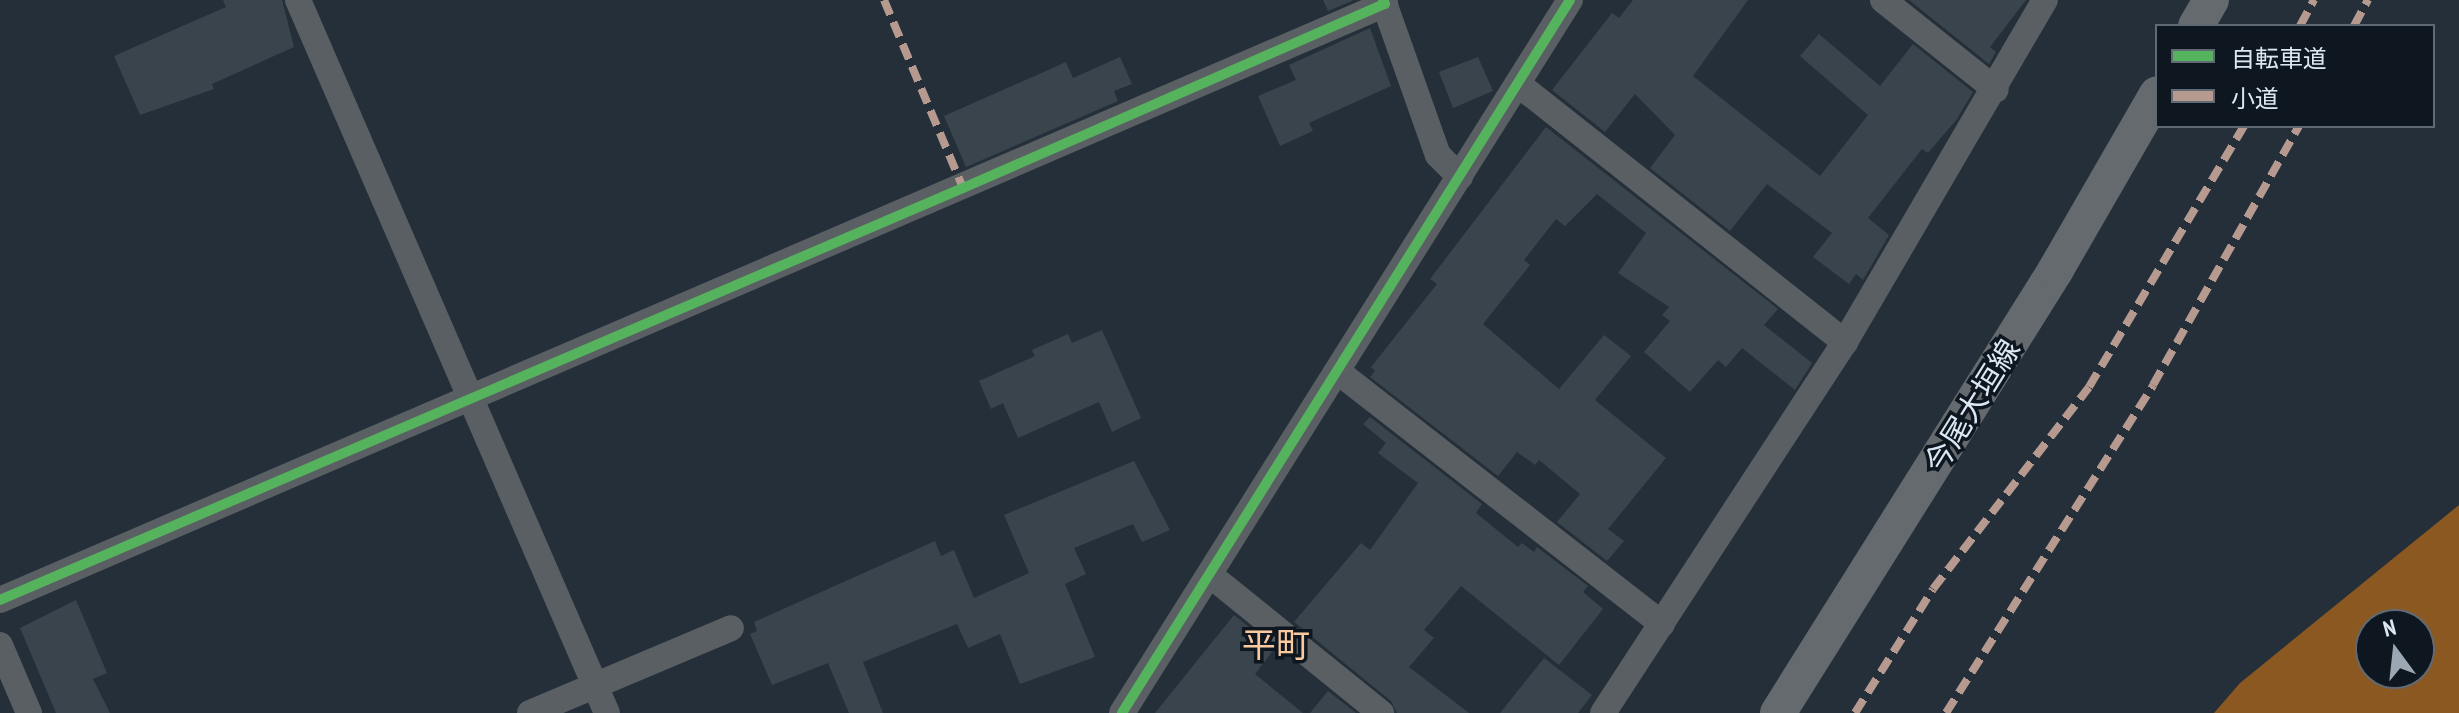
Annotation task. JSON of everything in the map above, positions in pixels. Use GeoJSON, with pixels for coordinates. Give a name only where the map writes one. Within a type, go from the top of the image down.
{"type":"FeatureCollection","features":[{"type":"Feature","properties":{"kind":"main road"},"geometry":{"type":"LineString","coordinates":[[2197,24],[2211,0]]}},
{"type":"Feature","properties":{"kind":"main road","name":"今尾大垣線"},"geometry":{"type":"LineString","coordinates":[[1778,713],[2055,271],[2155,97]]}},
{"type":"Feature","properties":{"kind":"street"},"geometry":{"type":"LineString","coordinates":[[298,0],[607,713]]}},
{"type":"Feature","properties":{"kind":"street"},"geometry":{"type":"LineString","coordinates":[[1122,713],[1570,0]]}},
{"type":"Feature","properties":{"kind":"street"},"geometry":{"type":"LineString","coordinates":[[1883,0],[1996,90]]}},
{"type":"Feature","properties":{"kind":"street"},"geometry":{"type":"LineString","coordinates":[[1603,713],[1845,342],[1996,90],[2045,0]]}},
{"type":"Feature","properties":{"kind":"street"},"geometry":{"type":"LineString","coordinates":[[0,600],[1384,2],[1438,155],[1460,177]]}},
{"type":"Feature","properties":{"kind":"street"},"geometry":{"type":"LineString","coordinates":[[1518,84],[1845,342]]}},
{"type":"Feature","properties":{"kind":"street"},"geometry":{"type":"LineString","coordinates":[[1337,371],[1662,624]]}},
{"type":"Feature","properties":{"kind":"street"},"geometry":{"type":"LineString","coordinates":[[1210,575],[1381,713]]}},
{"type":"Feature","properties":{"kind":"street"},"geometry":{"type":"LineString","coordinates":[[530,713],[731,628]]}},
{"type":"Feature","properties":{"kind":"street"},"geometry":{"type":"LineString","coordinates":[[0,645],[29,713]]}},
{"type":"Feature","properties":{"kind":"shaded area"},"geometry":{"type":"Polygon","coordinates":[[[2459,505],[2459,713],[2214,713],[2240,683],[2459,505]]]}},
{"type":"Feature","properties":{"kind":"building"},"geometry":{"type":"Polygon","coordinates":[[[223,0],[282,0],[294,47],[212,84],[214,89],[140,115],[114,56],[226,7],[223,0]]]}},
{"type":"Feature","properties":{"kind":"building"},"geometry":{"type":"Polygon","coordinates":[[[1323,0],[1354,0],[1328,11],[1323,0]]]}},
{"type":"Feature","properties":{"kind":"building"},"geometry":{"type":"Polygon","coordinates":[[[1633,0],[1748,0],[1693,76],[1820,176],[1868,115],[1800,56],[1819,34],[1880,86],[1913,44],[1973,92],[1957,119],[1928,153],[1922,149],[1868,218],[1889,235],[1863,280],[1856,274],[1849,284],[1813,257],[1832,233],[1767,184],[1730,231],[1650,168],[1675,135],[1635,94],[1605,132],[1552,90],[1612,13],[1619,18],[1633,0]]]}},
{"type":"Feature","properties":{"kind":"building"},"geometry":{"type":"Polygon","coordinates":[[[1909,0],[2026,0],[1990,47],[1996,52],[1989,64],[1909,0]]]}},
{"type":"Feature","properties":{"kind":"building"},"geometry":{"type":"Polygon","coordinates":[[[1370,28],[1391,86],[1309,123],[1313,131],[1280,146],[1258,96],[1296,80],[1289,65],[1370,28]]]}},
{"type":"Feature","properties":{"kind":"building"},"geometry":{"type":"Polygon","coordinates":[[[1120,57],[1132,84],[1114,91],[1118,101],[966,167],[944,116],[1066,62],[1073,78],[1120,57]]]}},
{"type":"Feature","properties":{"kind":"building"},"geometry":{"type":"Polygon","coordinates":[[[1478,57],[1493,91],[1453,108],[1439,72],[1478,57]]]}},
{"type":"Feature","properties":{"kind":"building"},"geometry":{"type":"Polygon","coordinates":[[[1546,127],[1778,309],[1764,325],[1812,363],[1795,390],[1742,348],[1726,367],[1718,360],[1690,392],[1644,352],[1670,321],[1662,315],[1669,307],[1618,273],[1646,233],[1597,194],[1565,226],[1556,219],[1524,260],[1530,265],[1483,324],[1559,389],[1604,335],[1631,356],[1595,400],[1666,458],[1608,529],[1624,541],[1607,561],[1557,522],[1580,494],[1539,460],[1535,465],[1517,452],[1498,476],[1370,377],[1375,371],[1371,367],[1437,284],[1430,279],[1546,127]]]}},
{"type":"Feature","properties":{"kind":"building"},"geometry":{"type":"Polygon","coordinates":[[[1102,330],[1141,418],[1112,432],[1099,402],[1018,438],[1003,403],[991,409],[979,381],[1035,356],[1032,350],[1068,334],[1072,343],[1102,330]]]}},
{"type":"Feature","properties":{"kind":"building"},"geometry":{"type":"Polygon","coordinates":[[[1370,417],[1482,504],[1476,513],[1518,547],[1522,543],[1534,552],[1537,547],[1588,586],[1583,592],[1603,609],[1559,665],[1461,586],[1424,630],[1434,638],[1409,667],[1469,713],[1397,713],[1391,701],[1294,622],[1361,543],[1370,550],[1418,483],[1378,453],[1386,443],[1363,424],[1370,417]]]}},
{"type":"Feature","properties":{"kind":"building"},"geometry":{"type":"Polygon","coordinates":[[[1134,461],[1170,530],[1142,542],[1133,524],[1074,548],[1086,574],[1065,584],[1095,657],[1020,684],[1000,634],[968,648],[957,624],[863,662],[883,713],[849,713],[828,663],[772,685],[750,634],[757,631],[754,622],[935,541],[941,556],[954,550],[974,598],[1029,573],[1004,515],[1134,461]]]}},
{"type":"Feature","properties":{"kind":"building"},"geometry":{"type":"Polygon","coordinates":[[[76,600],[107,673],[93,679],[110,713],[56,713],[20,628],[76,600]]]}},
{"type":"Feature","properties":{"kind":"building"},"geometry":{"type":"Polygon","coordinates":[[[1234,615],[1275,648],[1255,674],[1303,713],[1155,713],[1234,615]]]}},
{"type":"Feature","properties":{"kind":"building"},"geometry":{"type":"Polygon","coordinates":[[[1544,658],[1592,695],[1578,713],[1500,713],[1544,658]]]}},
{"type":"Feature","properties":{"kind":"building"},"geometry":{"type":"Polygon","coordinates":[[[1328,691],[1356,713],[1310,713],[1328,691]]]}},
{"type":"Feature","properties":{"kind":"marked path"},"geometry":{"type":"LineString","coordinates":[[884,0],[963,188]]}},
{"type":"Feature","properties":{"kind":"marked path"},"geometry":{"type":"LineString","coordinates":[[2301,24],[2314,0]]}},
{"type":"Feature","properties":{"kind":"marked path"},"geometry":{"type":"LineString","coordinates":[[2355,24],[2368,0]]}},
{"type":"Feature","properties":{"kind":"marked path"},"geometry":{"type":"LineString","coordinates":[[1855,713],[1933,589],[2089,387],[2243,128]]}},
{"type":"Feature","properties":{"kind":"marked path"},"geometry":{"type":"LineString","coordinates":[[1946,713],[2153,385],[2298,128]]}},
{"type":"Feature","properties":{"kind":"cycle path"},"geometry":{"type":"LineString","coordinates":[[0,600],[963,188],[1385,4],[1383,0]]}},
{"type":"Feature","properties":{"kind":"cycle path"},"geometry":{"type":"LineString","coordinates":[[1122,713],[1570,0]]}},
{"type":"Feature","properties":{"kind":"district","name":"平町"},"geometry":{"type":"Point","coordinates":[1276,645]}}]}
